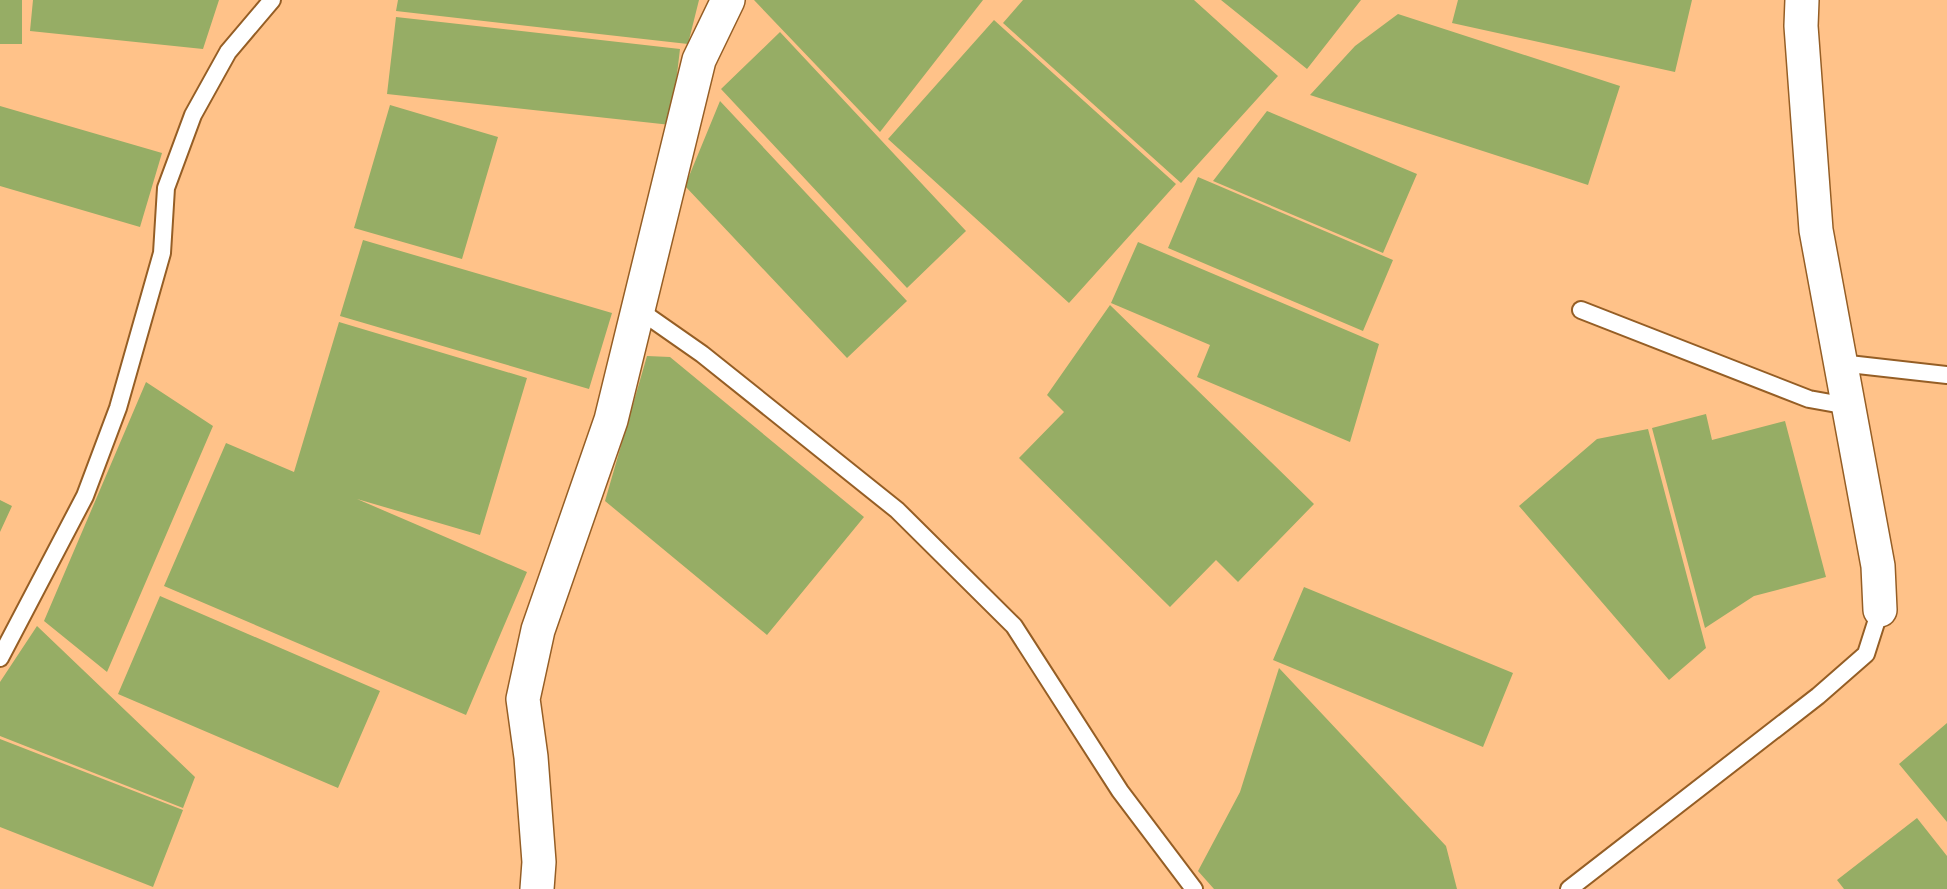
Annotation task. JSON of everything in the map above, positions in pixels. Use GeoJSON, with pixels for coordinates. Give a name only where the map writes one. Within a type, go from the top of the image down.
{"type":"FeatureCollection","features":[{"type":"Feature","properties":{"kind":"street"},"geometry":{"type":"LineString","coordinates":[[537,889],[539,862],[531,757],[523,699],[538,630],[611,420],[699,60],[728,0]]}},
{"type":"Feature","properties":{"kind":"street"},"geometry":{"type":"LineString","coordinates":[[1802,0],[1801,26],[1816,230],[1878,566],[1880,610]]}},
{"type":"Feature","properties":{"kind":"lane"},"geometry":{"type":"LineString","coordinates":[[0,658],[85,496],[118,408],[162,254],[166,188],[193,115],[228,52],[272,0]]}},
{"type":"Feature","properties":{"kind":"lane"},"geometry":{"type":"LineString","coordinates":[[639,310],[702,354],[897,510],[1014,626],[1120,791],[1194,889]]}},
{"type":"Feature","properties":{"kind":"lane"},"geometry":{"type":"LineString","coordinates":[[1581,310],[1809,399],[1848,406]]}},
{"type":"Feature","properties":{"kind":"lane"},"geometry":{"type":"LineString","coordinates":[[1840,363],[1947,375]]}},
{"type":"Feature","properties":{"kind":"lane"},"geometry":{"type":"LineString","coordinates":[[1569,889],[1818,696],[1866,654],[1880,610]]}},
{"type":"Feature","properties":{"kind":"building"},"geometry":{"type":"Polygon","coordinates":[[[0,0],[22,0],[22,44],[0,44],[0,0]]]}},
{"type":"Feature","properties":{"kind":"building"},"geometry":{"type":"Polygon","coordinates":[[[33,0],[219,0],[203,49],[30,31],[33,0]]]}},
{"type":"Feature","properties":{"kind":"building"},"geometry":{"type":"Polygon","coordinates":[[[398,0],[699,0],[688,44],[396,11],[398,0]]]}},
{"type":"Feature","properties":{"kind":"building"},"geometry":{"type":"Polygon","coordinates":[[[754,0],[983,0],[880,132],[754,0]]]}},
{"type":"Feature","properties":{"kind":"building"},"geometry":{"type":"Polygon","coordinates":[[[1023,0],[1194,0],[1278,76],[1181,183],[1003,23],[1023,0]]]}},
{"type":"Feature","properties":{"kind":"building"},"geometry":{"type":"Polygon","coordinates":[[[1221,0],[1361,0],[1307,69],[1221,0]]]}},
{"type":"Feature","properties":{"kind":"building"},"geometry":{"type":"Polygon","coordinates":[[[1458,0],[1692,0],[1675,72],[1452,23],[1458,0]]]}},
{"type":"Feature","properties":{"kind":"building"},"geometry":{"type":"Polygon","coordinates":[[[1398,14],[1620,86],[1588,185],[1310,95],[1355,46],[1398,14]]]}},
{"type":"Feature","properties":{"kind":"building"},"geometry":{"type":"Polygon","coordinates":[[[396,17],[680,49],[671,125],[387,94],[396,17]]]}},
{"type":"Feature","properties":{"kind":"building"},"geometry":{"type":"Polygon","coordinates":[[[994,20],[1176,184],[1069,303],[888,139],[994,20]]]}},
{"type":"Feature","properties":{"kind":"building"},"geometry":{"type":"Polygon","coordinates":[[[780,32],[966,231],[907,288],[721,89],[780,32]]]}},
{"type":"Feature","properties":{"kind":"building"},"geometry":{"type":"Polygon","coordinates":[[[720,101],[907,301],[847,358],[685,186],[720,101]]]}},
{"type":"Feature","properties":{"kind":"building"},"geometry":{"type":"Polygon","coordinates":[[[390,105],[498,137],[462,259],[354,228],[390,105]]]}},
{"type":"Feature","properties":{"kind":"building"},"geometry":{"type":"Polygon","coordinates":[[[0,106],[162,153],[140,227],[0,186],[0,106]]]}},
{"type":"Feature","properties":{"kind":"building"},"geometry":{"type":"Polygon","coordinates":[[[1267,111],[1417,174],[1383,253],[1213,181],[1267,111]]]}},
{"type":"Feature","properties":{"kind":"building"},"geometry":{"type":"Polygon","coordinates":[[[1198,177],[1393,260],[1363,331],[1168,248],[1198,177]]]}},
{"type":"Feature","properties":{"kind":"building"},"geometry":{"type":"Polygon","coordinates":[[[363,240],[612,313],[589,389],[340,316],[363,240]]]}},
{"type":"Feature","properties":{"kind":"building"},"geometry":{"type":"Polygon","coordinates":[[[1138,242],[1379,344],[1350,442],[1197,377],[1210,345],[1111,303],[1138,242]]]}},
{"type":"Feature","properties":{"kind":"building"},"geometry":{"type":"Polygon","coordinates":[[[1110,305],[1314,504],[1238,582],[1216,560],[1170,607],[1019,458],[1064,412],[1047,395],[1110,305]]]}},
{"type":"Feature","properties":{"kind":"building"},"geometry":{"type":"Polygon","coordinates":[[[339,322],[527,378],[480,535],[357,499],[527,572],[466,715],[164,586],[226,443],[294,472],[339,322]]]}},
{"type":"Feature","properties":{"kind":"building"},"geometry":{"type":"Polygon","coordinates":[[[647,356],[670,357],[864,517],[767,635],[605,501],[647,356]]]}},
{"type":"Feature","properties":{"kind":"building"},"geometry":{"type":"Polygon","coordinates":[[[146,382],[213,426],[107,672],[44,621],[146,382]]]}},
{"type":"Feature","properties":{"kind":"building"},"geometry":{"type":"Polygon","coordinates":[[[1706,414],[1712,440],[1785,421],[1826,577],[1754,596],[1705,628],[1652,428],[1706,414]]]}},
{"type":"Feature","properties":{"kind":"building"},"geometry":{"type":"Polygon","coordinates":[[[1648,429],[1706,648],[1669,680],[1519,506],[1597,439],[1648,429]]]}},
{"type":"Feature","properties":{"kind":"building"},"geometry":{"type":"Polygon","coordinates":[[[0,500],[12,506],[0,532],[0,500]]]}},
{"type":"Feature","properties":{"kind":"building"},"geometry":{"type":"Polygon","coordinates":[[[1304,587],[1513,673],[1483,747],[1273,660],[1304,587]]]}},
{"type":"Feature","properties":{"kind":"building"},"geometry":{"type":"Polygon","coordinates":[[[160,596],[380,691],[338,788],[118,694],[160,596]]]}},
{"type":"Feature","properties":{"kind":"building"},"geometry":{"type":"Polygon","coordinates":[[[37,626],[195,777],[183,808],[0,736],[0,682],[37,626]]]}},
{"type":"Feature","properties":{"kind":"building"},"geometry":{"type":"Polygon","coordinates":[[[1279,668],[1446,846],[1457,889],[1214,889],[1198,871],[1240,792],[1279,668]]]}},
{"type":"Feature","properties":{"kind":"building"},"geometry":{"type":"Polygon","coordinates":[[[1947,723],[1947,822],[1899,764],[1947,723]]]}},
{"type":"Feature","properties":{"kind":"building"},"geometry":{"type":"Polygon","coordinates":[[[0,739],[183,810],[153,887],[0,827],[0,739]]]}},
{"type":"Feature","properties":{"kind":"building"},"geometry":{"type":"Polygon","coordinates":[[[1917,818],[1947,856],[1947,889],[1844,889],[1837,880],[1917,818]]]}}]}
